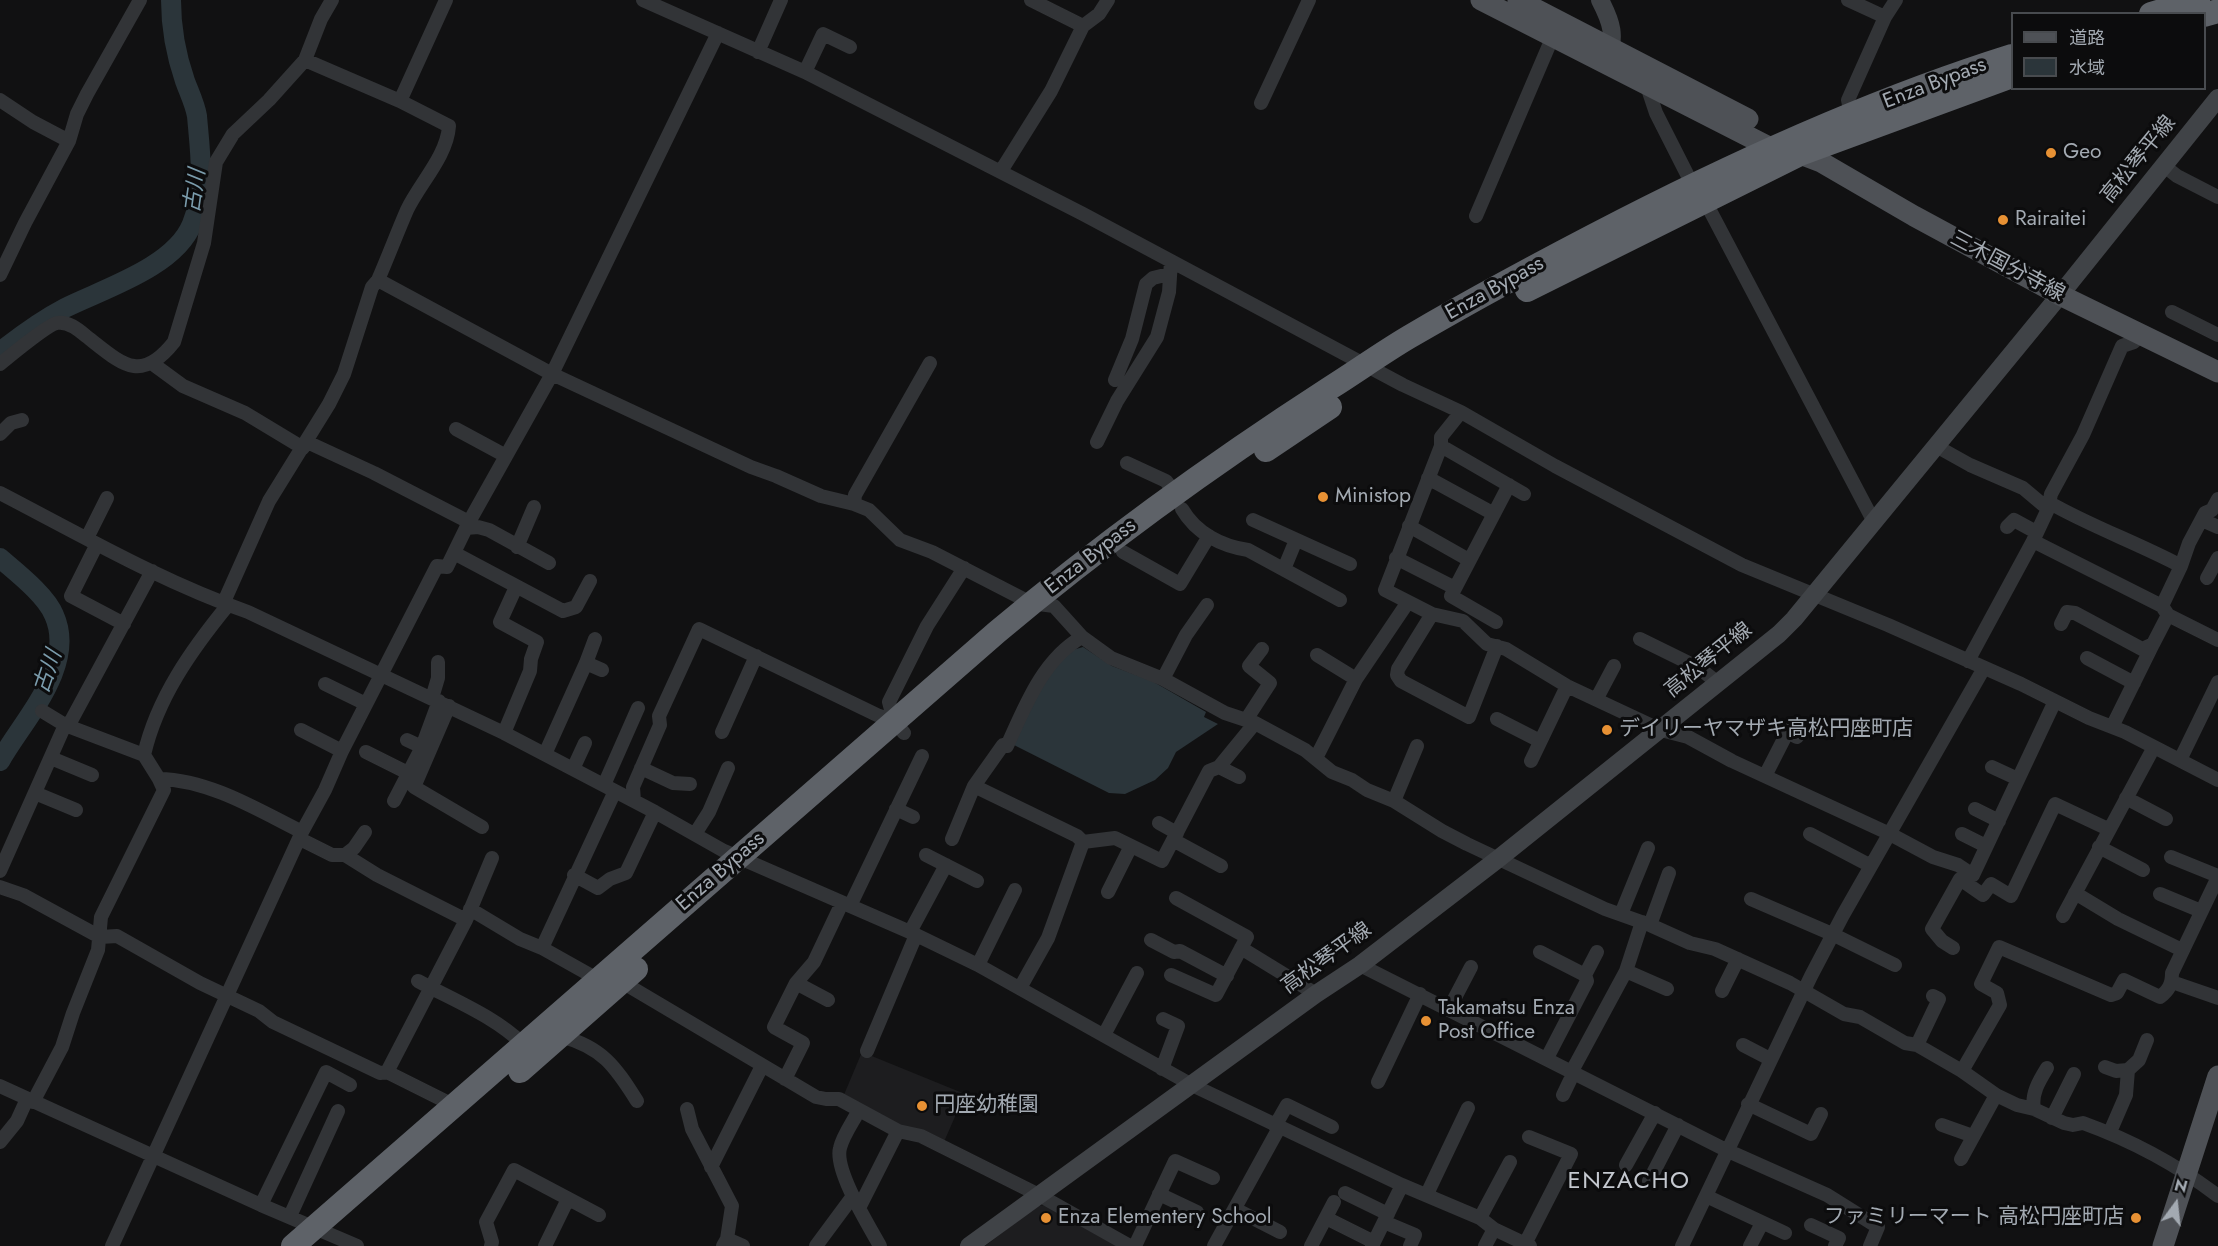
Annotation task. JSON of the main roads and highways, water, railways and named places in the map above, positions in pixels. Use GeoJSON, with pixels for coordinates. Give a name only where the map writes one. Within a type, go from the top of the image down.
{"type":"FeatureCollection","features":[{"type":"Feature","properties":{"kind":"highway"},"geometry":{"type":"LineString","coordinates":[[2158,12],[2198,0]]}},
{"type":"Feature","properties":{"kind":"highway","name":"Enza Bypass"},"geometry":{"type":"LineString","coordinates":[[321,1236],[455,1106],[524,1045],[610,981],[899,727],[1043,605],[1179,501],[1215,484],[1373,369],[1416,351],[1699,194],[1851,116],[1969,70],[2011,57]]}},
{"type":"Feature","properties":{"kind":"highway","name":"Enza Bypass"},"geometry":{"type":"LineString","coordinates":[[1788,148],[2011,77]]}},
{"type":"Feature","properties":{"kind":"highway","name":"Enza Bypass"},"geometry":{"type":"LineString","coordinates":[[1043,605],[1123,552],[1179,501]]}},
{"type":"Feature","properties":{"kind":"highway","name":"Enza Bypass"},"geometry":{"type":"LineString","coordinates":[[293,1246],[321,1236],[560,1036],[610,981]]}},
{"type":"Feature","properties":{"kind":"main road","name":"三木国分寺線"},"geometry":{"type":"LineString","coordinates":[[1481,0],[1553,36],[1609,55],[1646,83],[1821,162],[2060,296],[2218,372]]}},
{"type":"Feature","properties":{"kind":"main road","name":"三木国分寺線"},"geometry":{"type":"LineString","coordinates":[[1518,0],[1609,55],[1788,148]]}},
{"type":"Feature","properties":{"kind":"main road"},"geometry":{"type":"LineString","coordinates":[[1600,0],[1613,38],[1609,55]]}},
{"type":"Feature","properties":{"kind":"main road","name":"高松琴平線"},"geometry":{"type":"LineString","coordinates":[[969,1246],[1316,994],[1360,965],[1498,859],[1779,634],[1813,596],[2060,296],[2218,98]]}},
{"type":"Feature","properties":{"kind":"main road"},"geometry":{"type":"LineString","coordinates":[[2163,1246],[2218,1076]]}},
{"type":"Feature","properties":{"kind":"water"},"geometry":{"type":"Polygon","coordinates":[[[1083,647],[1112,666],[1152,681],[1206,712],[1204,717],[1218,724],[1176,752],[1168,768],[1155,780],[1125,794],[1109,793],[1012,744],[1042,683],[1069,651],[1083,647]]]}},
{"type":"Feature","properties":{"kind":"waterway","name":"古川"},"geometry":{"type":"LineString","coordinates":[[0,352],[31,328],[56,313],[154,264],[170,253],[183,239],[192,224],[201,184],[197,116],[177,51],[171,0]]}},
{"type":"Feature","properties":{"kind":"waterway","name":"古川"},"geometry":{"type":"LineString","coordinates":[[0,558],[30,584],[50,607],[59,634],[58,654],[53,673],[44,692],[0,761]]}},
{"type":"Feature","properties":{"kind":"place","name":"Geo"},"geometry":{"type":"Point","coordinates":[2051,153]}},
{"type":"Feature","properties":{"kind":"place","name":"Rairaitei"},"geometry":{"type":"Point","coordinates":[2003,220]}},
{"type":"Feature","properties":{"kind":"place","name":"Ministop"},"geometry":{"type":"Point","coordinates":[1323,497]}},
{"type":"Feature","properties":{"kind":"place","name":"デイリーヤマザキ高松円座町店"},"geometry":{"type":"Point","coordinates":[1607,730]}},
{"type":"Feature","properties":{"kind":"place","name":"Takamatsu Enza Post Office"},"geometry":{"type":"Point","coordinates":[1426,1021]}},
{"type":"Feature","properties":{"kind":"place","name":"円座幼稚園"},"geometry":{"type":"Point","coordinates":[922,1106]}},
{"type":"Feature","properties":{"kind":"place","name":"Enza Elementery School"},"geometry":{"type":"Point","coordinates":[1046,1218]}},
{"type":"Feature","properties":{"kind":"place","name":"ファミリーマート 高松円座町店"},"geometry":{"type":"Point","coordinates":[2136,1218]}},
{"type":"Feature","properties":{"kind":"district","name":"ENZACHO"},"geometry":{"type":"Point","coordinates":[1629,1182]}}]}
